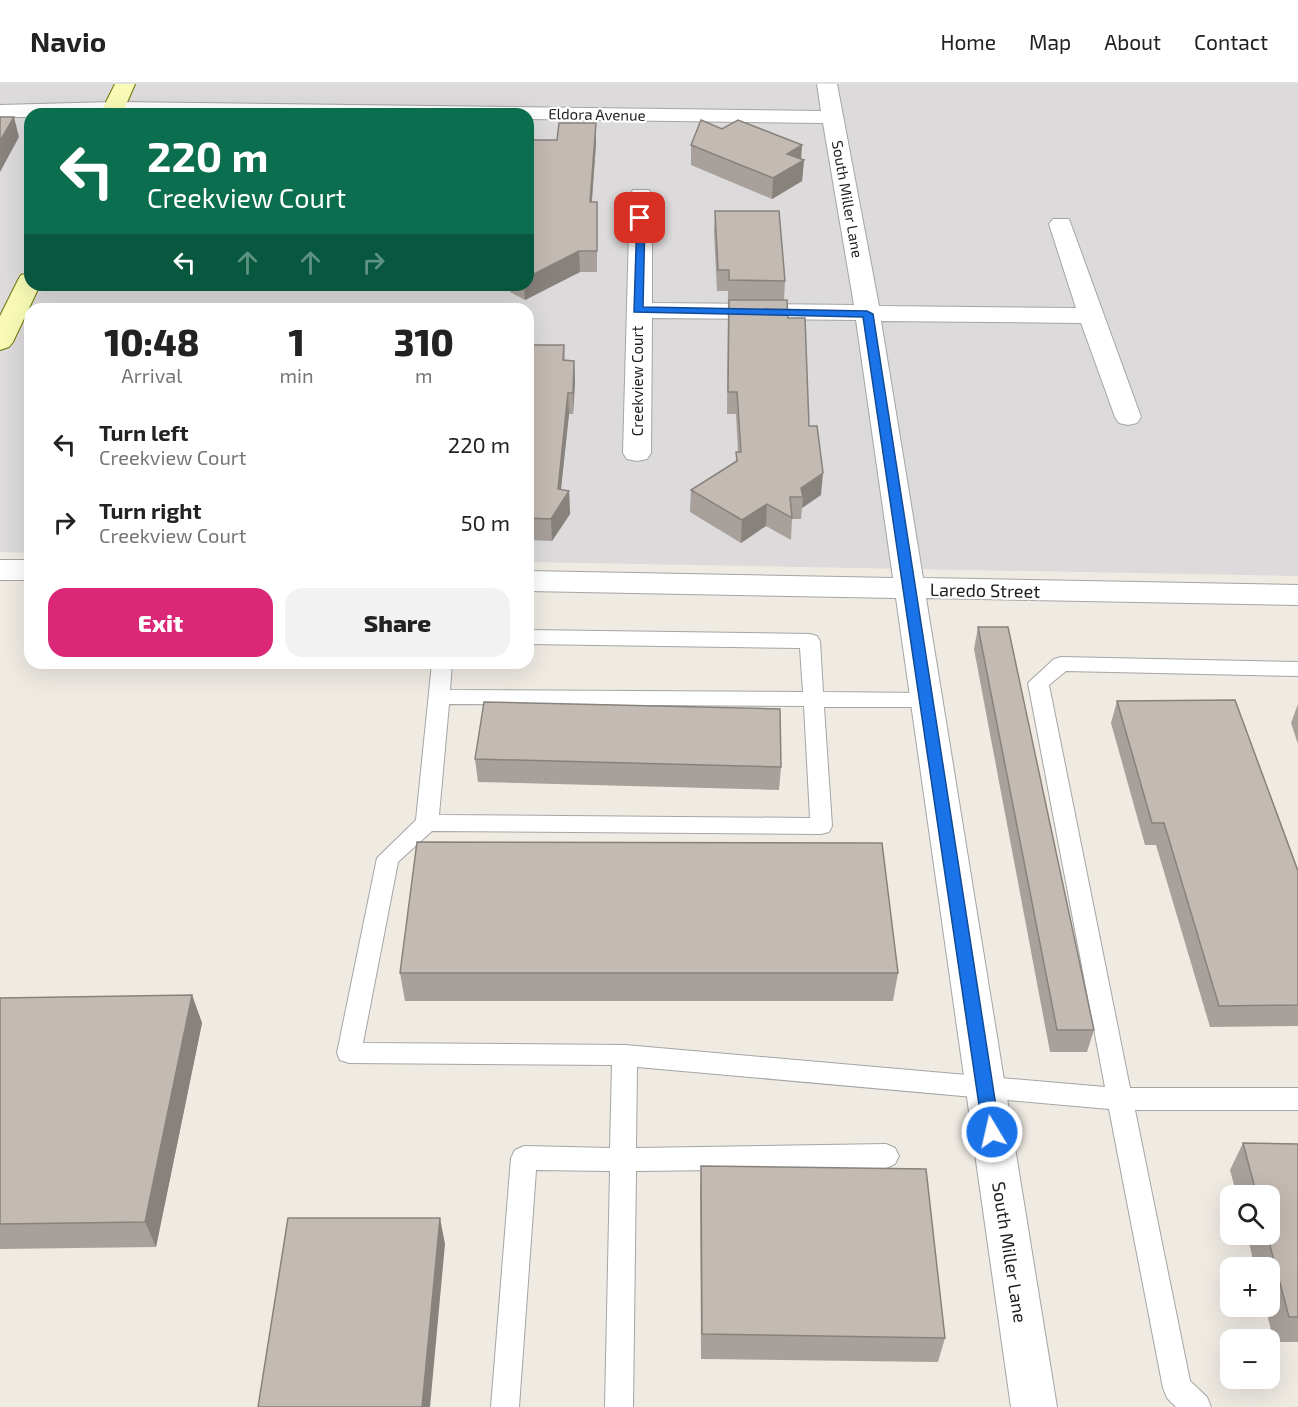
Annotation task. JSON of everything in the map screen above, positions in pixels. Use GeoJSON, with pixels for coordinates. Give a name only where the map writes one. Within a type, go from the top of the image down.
{"type":"FeatureCollection","features":[{"type":"Feature","properties":{"kind":"main road"},"geometry":{"type":"LineString","coordinates":[[113,108],[125,84]]}},
{"type":"Feature","properties":{"kind":"main road"},"geometry":{"type":"LineString","coordinates":[[0,342],[25,291]]}},
{"type":"Feature","properties":{"kind":"street","name":"South Miller Lane"},"geometry":{"type":"LineString","coordinates":[[827,84],[867,314],[1034,1407]]}},
{"type":"Feature","properties":{"kind":"street","name":"Eldora Avenue"},"geometry":{"type":"LineString","coordinates":[[0,111],[24,111]]}},
{"type":"Feature","properties":{"kind":"street","name":"Eldora Avenue"},"geometry":{"type":"LineString","coordinates":[[534,115],[834,117]]}},
{"type":"Feature","properties":{"kind":"street","name":"Creekview Court"},"geometry":{"type":"LineString","coordinates":[[637,453],[641,195]]}},
{"type":"Feature","properties":{"kind":"street"},"geometry":{"type":"LineString","coordinates":[[1061,224],[1091,316],[1128,417]]}},
{"type":"Feature","properties":{"kind":"street","name":"Creekview Court"},"geometry":{"type":"LineString","coordinates":[[638,310],[867,314]]}},
{"type":"Feature","properties":{"kind":"street"},"geometry":{"type":"LineString","coordinates":[[867,314],[1091,316]]}},
{"type":"Feature","properties":{"kind":"street"},"geometry":{"type":"LineString","coordinates":[[0,570],[24,570]]}},
{"type":"Feature","properties":{"kind":"street","name":"Laredo Street"},"geometry":{"type":"LineString","coordinates":[[534,581],[1298,595]]}},
{"type":"Feature","properties":{"kind":"lane"},"geometry":{"type":"LineString","coordinates":[[534,637],[810,641],[821,826],[427,824],[388,858],[349,1053],[625,1055],[1120,1099],[1298,1099]]}},
{"type":"Feature","properties":{"kind":"lane"},"geometry":{"type":"LineString","coordinates":[[1197,1407],[1177,1388],[1038,683],[1060,664],[1298,669]]}},
{"type":"Feature","properties":{"kind":"lane"},"geometry":{"type":"LineString","coordinates":[[427,824],[442,669]]}},
{"type":"Feature","properties":{"kind":"lane"},"geometry":{"type":"LineString","coordinates":[[440,697],[926,700]]}},
{"type":"Feature","properties":{"kind":"lane"},"geometry":{"type":"LineString","coordinates":[[619,1407],[625,1055]]}},
{"type":"Feature","properties":{"kind":"lane"},"geometry":{"type":"LineString","coordinates":[[506,1407],[524,1158],[624,1160],[886,1156]]}},
{"type":"Feature","properties":{"kind":"shaded area"},"geometry":{"type":"Polygon","coordinates":[[[0,84],[1298,84],[1298,576],[534,562],[534,303],[24,303],[24,553],[0,552],[0,84]]]}},
{"type":"Feature","properties":{"kind":"building"},"geometry":{"type":"Polygon","coordinates":[[[0,117],[14,117],[0,141],[0,117]]]}},
{"type":"Feature","properties":{"kind":"building"},"geometry":{"type":"Polygon","coordinates":[[[701,120],[722,129],[738,120],[802,145],[787,154],[804,160],[773,178],[691,145],[701,120]]]}},
{"type":"Feature","properties":{"kind":"building"},"geometry":{"type":"Polygon","coordinates":[[[559,123],[596,123],[590,202],[597,202],[597,251],[579,251],[534,274],[534,140],[557,140],[559,123]]]}},
{"type":"Feature","properties":{"kind":"building"},"geometry":{"type":"Polygon","coordinates":[[[715,211],[779,211],[785,281],[729,280],[729,270],[718,270],[715,211]]]}},
{"type":"Feature","properties":{"kind":"building"},"geometry":{"type":"Polygon","coordinates":[[[729,300],[787,300],[788,318],[805,318],[809,426],[817,426],[823,473],[801,488],[803,497],[790,497],[792,518],[767,504],[742,520],[691,490],[737,461],[736,452],[741,452],[737,392],[728,392],[729,300]]]}},
{"type":"Feature","properties":{"kind":"building"},"geometry":{"type":"Polygon","coordinates":[[[534,345],[564,345],[563,360],[574,361],[573,393],[568,393],[558,489],[569,491],[551,519],[534,518],[534,345]]]}},
{"type":"Feature","properties":{"kind":"building"},"geometry":{"type":"Polygon","coordinates":[[[978,627],[1008,627],[1094,1030],[1057,1030],[978,627]]]}},
{"type":"Feature","properties":{"kind":"building"},"geometry":{"type":"Polygon","coordinates":[[[1235,700],[1298,871],[1298,1005],[1219,1006],[1164,823],[1152,823],[1117,701],[1235,700]]]}},
{"type":"Feature","properties":{"kind":"building"},"geometry":{"type":"Polygon","coordinates":[[[484,702],[780,709],[781,767],[475,759],[484,702]]]}},
{"type":"Feature","properties":{"kind":"building"},"geometry":{"type":"Polygon","coordinates":[[[417,842],[882,843],[898,973],[400,973],[417,842]]]}},
{"type":"Feature","properties":{"kind":"building"},"geometry":{"type":"Polygon","coordinates":[[[192,995],[145,1222],[0,1224],[0,998],[192,995]]]}},
{"type":"Feature","properties":{"kind":"building"},"geometry":{"type":"Polygon","coordinates":[[[1243,1143],[1298,1144],[1298,1317],[1289,1317],[1280,1283],[1280,1257],[1273,1257],[1270,1245],[1280,1245],[1280,1185],[1254,1185],[1243,1143]]]}},
{"type":"Feature","properties":{"kind":"building"},"geometry":{"type":"Polygon","coordinates":[[[701,1166],[926,1169],[945,1338],[702,1334],[701,1166]]]}},
{"type":"Feature","properties":{"kind":"building"},"geometry":{"type":"Polygon","coordinates":[[[288,1218],[440,1218],[422,1407],[258,1407],[288,1218]]]}},
{"type":"Feature","properties":{"kind":"route"},"geometry":{"type":"LineString","coordinates":[[640,218],[638,310],[867,314],[992,1132]]}}]}
